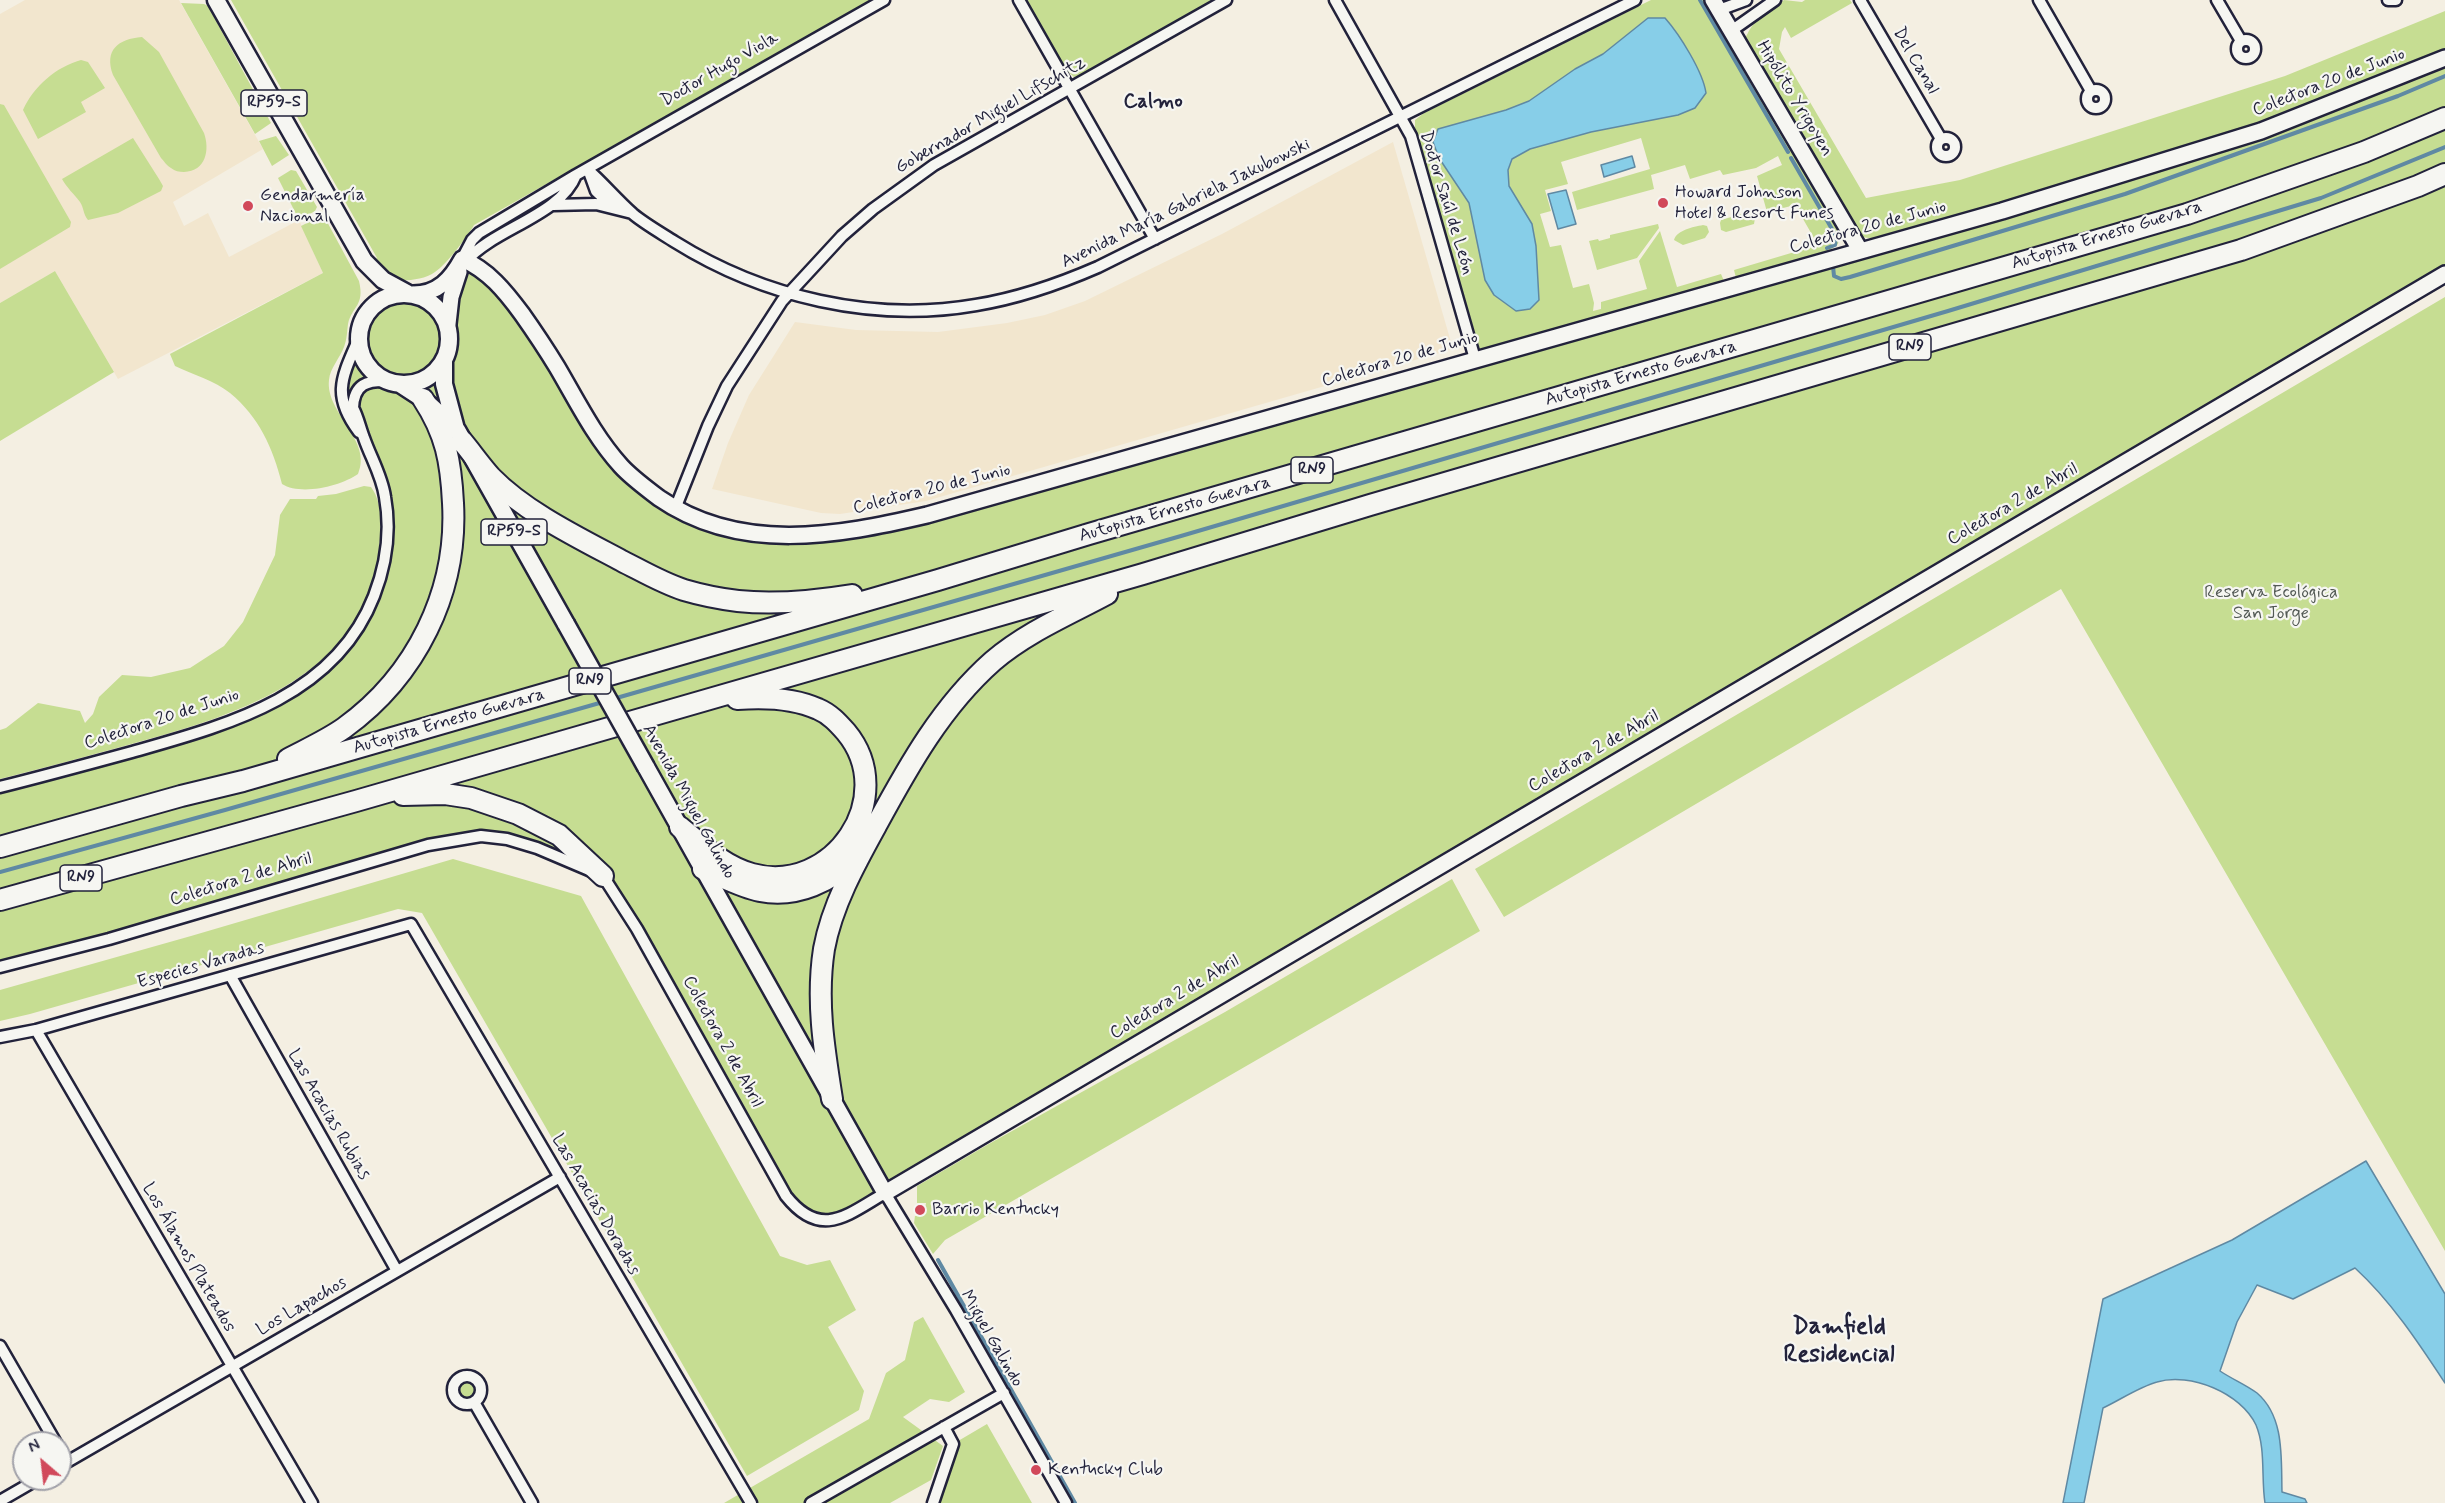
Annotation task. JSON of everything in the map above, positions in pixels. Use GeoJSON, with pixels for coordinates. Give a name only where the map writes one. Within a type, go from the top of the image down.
{"type":"FeatureCollection","features":[{"type":"Feature","properties":{"kind":"highway","name":"Autopista Ernesto Guevara"},"geometry":{"type":"LineString","coordinates":[[0,847],[243,781],[938,580],[2187,214],[2364,152],[2445,118]]}},
{"type":"Feature","properties":{"kind":"highway","name":"RN9"},"geometry":{"type":"LineString","coordinates":[[0,900],[356,801],[1143,574],[1370,505],[2241,250],[2418,186],[2445,174]]}},
{"type":"Feature","properties":{"kind":"highway"},"geometry":{"type":"LineString","coordinates":[[243,781],[320,743],[343,729],[364,712],[387,690],[410,662],[428,630],[440,602],[449,569],[454,513],[448,454],[443,434],[423,399]]}},
{"type":"Feature","properties":{"kind":"highway"},"geometry":{"type":"LineString","coordinates":[[459,435],[491,477],[514,496],[552,522],[601,550],[659,580],[685,590],[738,601],[795,602],[938,580]]}},
{"type":"Feature","properties":{"kind":"highway"},"geometry":{"type":"LineString","coordinates":[[832,1099],[822,1042],[819,996],[824,948],[838,903],[866,844],[897,788],[938,723],[993,662],[1044,626],[1143,574]]}},
{"type":"Feature","properties":{"kind":"highway"},"geometry":{"type":"LineString","coordinates":[[680,827],[731,866],[753,874],[773,877],[793,876],[812,870],[832,858],[843,846],[860,814],[865,789],[863,763],[852,740],[835,720],[818,709],[790,701],[754,698],[704,701]]}},
{"type":"Feature","properties":{"kind":"highway"},"geometry":{"type":"LineString","coordinates":[[356,801],[446,794],[471,798],[518,814],[541,825],[574,848],[603,876]]}},
{"type":"Feature","properties":{"kind":"highway"},"geometry":{"type":"LineString","coordinates":[[703,868],[760,891],[801,890],[818,884],[835,874],[866,844]]}},
{"type":"Feature","properties":{"kind":"main road","name":"RP59-S"},"geometry":{"type":"LineString","coordinates":[[216,0],[364,261],[372,290],[373,306]]}},
{"type":"Feature","properties":{"kind":"main road","name":"Hipólito Yrigoyen"},"geometry":{"type":"LineString","coordinates":[[1716,5],[1860,250]]}},
{"type":"Feature","properties":{"kind":"main road","name":"Colectora 20 de Junio"},"geometry":{"type":"LineString","coordinates":[[464,260],[481,269],[508,294],[557,368],[584,416],[621,467],[645,488],[675,509],[719,527],[769,536],[831,534],[927,515],[2002,211],[2261,131],[2382,85],[2445,58]]}},
{"type":"Feature","properties":{"kind":"main road","name":"Doctor Hugo Viola"},"geometry":{"type":"LineString","coordinates":[[410,294],[432,292],[440,287],[464,260]]}},
{"type":"Feature","properties":{"kind":"main road","name":"Doctor Hugo Viola"},"geometry":{"type":"LineString","coordinates":[[448,324],[453,286],[464,260]]}},
{"type":"Feature","properties":{"kind":"main road","name":"RP59-S"},"geometry":{"type":"LineString","coordinates":[[364,261],[383,280],[410,294]]}},
{"type":"Feature","properties":{"kind":"main road","name":"Colectora 2 de Abril"},"geometry":{"type":"LineString","coordinates":[[885,1193],[2445,274]]}},
{"type":"Feature","properties":{"kind":"main road"},"geometry":{"type":"LineString","coordinates":[[410,294],[434,304],[448,324],[449,343],[444,362],[436,372],[413,383],[394,382],[370,369],[360,349],[362,321],[373,306],[388,296],[410,294]]}},
{"type":"Feature","properties":{"kind":"main road","name":"Avenida Miguel Galindo"},"geometry":{"type":"LineString","coordinates":[[444,362],[444,384],[459,435],[885,1193]]}},
{"type":"Feature","properties":{"kind":"main road","name":"Avenida Miguel Galindo"},"geometry":{"type":"LineString","coordinates":[[394,382],[423,399],[459,435]]}},
{"type":"Feature","properties":{"kind":"street","name":"Doctor Hugo Viola"},"geometry":{"type":"LineString","coordinates":[[464,260],[472,240],[479,233],[576,175],[884,0]]}},
{"type":"Feature","properties":{"kind":"street"},"geometry":{"type":"LineString","coordinates":[[1019,0],[1155,239]]}},
{"type":"Feature","properties":{"kind":"street","name":"Gobernador Miguel Lifschitz"},"geometry":{"type":"LineString","coordinates":[[675,509],[708,426],[727,386],[769,319],[814,264],[842,236],[905,184],[934,165],[1226,0]]}},
{"type":"Feature","properties":{"kind":"street","name":"Doctor Saúl de León"},"geometry":{"type":"LineString","coordinates":[[1335,0],[1411,136],[1476,359]]}},
{"type":"Feature","properties":{"kind":"street","name":"Avenida María Gabriela Jakubowski"},"geometry":{"type":"LineString","coordinates":[[587,169],[632,213],[711,263],[758,284],[840,305],[878,309],[929,310],[975,306],[1019,296],[1064,282],[1635,0]]}},
{"type":"Feature","properties":{"kind":"street"},"geometry":{"type":"LineString","coordinates":[[1716,5],[1746,0]]}},
{"type":"Feature","properties":{"kind":"street"},"geometry":{"type":"LineString","coordinates":[[1731,31],[1775,0]]}},
{"type":"Feature","properties":{"kind":"street","name":"Del Canal"},"geometry":{"type":"LineString","coordinates":[[1860,0],[1941,139]]}},
{"type":"Feature","properties":{"kind":"street"},"geometry":{"type":"LineString","coordinates":[[2039,0],[2091,91]]}},
{"type":"Feature","properties":{"kind":"street"},"geometry":{"type":"LineString","coordinates":[[2217,0],[2241,41]]}},
{"type":"Feature","properties":{"kind":"street"},"geometry":{"type":"LineString","coordinates":[[2388,0],[2396,0]]}},
{"type":"Feature","properties":{"kind":"street"},"geometry":{"type":"LineString","coordinates":[[587,169],[596,191],[613,207]]}},
{"type":"Feature","properties":{"kind":"street","name":"Doctor Hugo Viola"},"geometry":{"type":"LineString","coordinates":[[464,260],[488,241],[550,205],[568,190],[576,175]]}},
{"type":"Feature","properties":{"kind":"street","name":"Avenida María Gabriela Jakubowski"},"geometry":{"type":"LineString","coordinates":[[550,205],[581,203],[613,207],[632,213]]}},
{"type":"Feature","properties":{"kind":"street","name":"Colectora 20 de Junio"},"geometry":{"type":"LineString","coordinates":[[359,338],[341,380],[341,397],[352,423],[363,437]]}},
{"type":"Feature","properties":{"kind":"street","name":"Colectora 20 de Junio"},"geometry":{"type":"LineString","coordinates":[[0,787],[155,745],[232,721],[302,686],[339,655],[356,635],[369,610],[381,579],[387,550],[386,498],[380,476],[363,437],[354,408],[354,396],[360,387],[368,382],[394,382]]}},
{"type":"Feature","properties":{"kind":"street","name":"Colectora 2 de Abril"},"geometry":{"type":"LineString","coordinates":[[0,967],[109,939],[428,845],[480,836],[507,839],[537,848],[603,876],[637,929],[786,1196],[795,1208],[819,1221],[831,1221],[844,1217],[885,1193]]}},
{"type":"Feature","properties":{"kind":"street","name":"Especies Varadas"},"geometry":{"type":"LineString","coordinates":[[0,1037],[36,1030],[411,924]]}},
{"type":"Feature","properties":{"kind":"street","name":"Las Acacias Doradas"},"geometry":{"type":"LineString","coordinates":[[411,924],[751,1503]]}},
{"type":"Feature","properties":{"kind":"street","name":"Las Acacias Rubias"},"geometry":{"type":"LineString","coordinates":[[230,975],[397,1271]]}},
{"type":"Feature","properties":{"kind":"street","name":"Los Álamos Plateados"},"geometry":{"type":"LineString","coordinates":[[36,1030],[312,1503]]}},
{"type":"Feature","properties":{"kind":"street","name":"Los Lapachos"},"geometry":{"type":"LineString","coordinates":[[72,1459],[560,1177]]}},
{"type":"Feature","properties":{"kind":"street","name":"Miguel Galindo"},"geometry":{"type":"LineString","coordinates":[[885,1193],[1004,1393],[1066,1503]]}},
{"type":"Feature","properties":{"kind":"street"},"geometry":{"type":"LineString","coordinates":[[0,1346],[49,1431]]}},
{"type":"Feature","properties":{"kind":"street"},"geometry":{"type":"LineString","coordinates":[[811,1503],[1004,1393]]}},
{"type":"Feature","properties":{"kind":"street"},"geometry":{"type":"LineString","coordinates":[[474,1402],[532,1503]]}},
{"type":"Feature","properties":{"kind":"street"},"geometry":{"type":"LineString","coordinates":[[933,1503],[953,1444],[944,1427]]}},
{"type":"Feature","properties":{"kind":"street"},"geometry":{"type":"LineString","coordinates":[[0,1501],[17,1491]]}},
{"type":"Feature","properties":{"kind":"shaded area"},"geometry":{"type":"Polygon","coordinates":[[[25,0],[179,0],[263,149],[173,202],[184,226],[208,213],[229,257],[299,220],[323,273],[118,379],[55,271],[0,303],[0,14],[25,0]]]}},
{"type":"Feature","properties":{"kind":"shaded area"},"geometry":{"type":"Polygon","coordinates":[[[1393,142],[1453,349],[926,501],[840,514],[821,513],[712,489],[728,443],[749,395],[795,322],[856,330],[938,332],[1007,323],[1045,315],[1085,301],[1222,234],[1393,142]]]}},
{"type":"Feature","properties":{"kind":"green space"},"geometry":{"type":"Polygon","coordinates":[[[231,0],[872,0],[474,225],[456,250],[431,275],[415,279],[394,280],[374,260],[377,258],[231,0]]]}},
{"type":"Feature","properties":{"kind":"green space"},"geometry":{"type":"Polygon","coordinates":[[[1026,0],[1216,0],[1085,74],[1074,77],[1065,69],[1026,0]]]}},
{"type":"Feature","properties":{"kind":"green space"},"geometry":{"type":"Polygon","coordinates":[[[1651,0],[1706,0],[1835,221],[1840,231],[1838,244],[1830,250],[1736,278],[1734,270],[1818,245],[1795,205],[1767,212],[1757,176],[1782,165],[1778,156],[1756,168],[1723,175],[1720,170],[1690,179],[1685,165],[1651,175],[1654,189],[1577,210],[1572,192],[1650,169],[1641,138],[1561,162],[1568,184],[1545,190],[1551,211],[1540,214],[1550,247],[1561,245],[1573,288],[1589,284],[1594,303],[1593,311],[1601,309],[1601,302],[1647,289],[1639,261],[1660,231],[1677,287],[1721,274],[1724,281],[1480,350],[1415,130],[1415,120],[1424,113],[1651,0]]]}},
{"type":"Feature","properties":{"kind":"green space"},"geometry":{"type":"Polygon","coordinates":[[[1784,0],[1802,2],[1805,0],[1850,0],[1852,3],[1791,38],[1785,27],[1779,49],[1866,198],[1960,180],[2285,76],[2445,11],[2445,49],[2306,106],[2164,155],[1875,239],[1862,237],[1853,228],[1744,42],[1762,14],[1771,5],[1773,9],[1784,0]]]}},
{"type":"Feature","properties":{"kind":"green space"},"geometry":{"type":"Polygon","coordinates":[[[181,3],[208,6],[271,123],[255,134],[181,3]]]}},
{"type":"Feature","properties":{"kind":"green space"},"geometry":{"type":"Polygon","coordinates":[[[142,37],[159,52],[204,133],[206,153],[202,164],[191,171],[176,171],[161,158],[113,75],[110,59],[115,47],[126,40],[142,37]]]}},
{"type":"Feature","properties":{"kind":"green space"},"geometry":{"type":"Polygon","coordinates":[[[2445,58],[2445,274],[831,1221],[795,1207],[603,876],[507,839],[456,839],[0,967],[0,787],[166,742],[277,701],[339,655],[381,579],[385,498],[353,408],[368,382],[418,381],[437,371],[445,361],[449,347],[449,317],[466,261],[495,281],[584,416],[645,488],[743,533],[875,527],[2101,181],[2445,58]]]}},
{"type":"Feature","properties":{"kind":"green space"},"geometry":{"type":"Polygon","coordinates":[[[81,60],[88,62],[105,88],[81,102],[86,112],[38,139],[23,110],[40,85],[63,67],[81,60]]]}},
{"type":"Feature","properties":{"kind":"green space"},"geometry":{"type":"Polygon","coordinates":[[[0,104],[4,105],[71,222],[70,227],[0,269],[0,104]]]}},
{"type":"Feature","properties":{"kind":"green space"},"geometry":{"type":"Polygon","coordinates":[[[276,136],[289,155],[272,166],[259,141],[276,136]]]}},
{"type":"Feature","properties":{"kind":"green space"},"geometry":{"type":"Polygon","coordinates":[[[133,138],[163,186],[161,191],[118,213],[88,220],[80,202],[62,179],[133,138]]]}},
{"type":"Feature","properties":{"kind":"green space"},"geometry":{"type":"Polygon","coordinates":[[[291,170],[296,171],[317,207],[315,211],[299,220],[278,178],[291,170]]]}},
{"type":"Feature","properties":{"kind":"green space"},"geometry":{"type":"Polygon","coordinates":[[[1752,211],[1755,218],[1754,224],[1726,232],[1721,230],[1721,220],[1752,211]]]}},
{"type":"Feature","properties":{"kind":"green space"},"geometry":{"type":"Polygon","coordinates":[[[321,216],[325,218],[359,281],[359,301],[350,318],[344,347],[331,371],[329,380],[334,404],[354,438],[361,462],[358,474],[342,482],[321,488],[300,489],[282,484],[264,434],[240,402],[217,385],[175,366],[170,354],[323,273],[301,226],[321,216]]]}},
{"type":"Feature","properties":{"kind":"green space"},"geometry":{"type":"Polygon","coordinates":[[[1658,224],[1659,228],[1637,258],[1597,270],[1589,241],[1598,239],[1599,241],[1610,238],[1610,235],[1658,224]]]}},
{"type":"Feature","properties":{"kind":"green space"},"geometry":{"type":"Polygon","coordinates":[[[1707,226],[1709,232],[1705,238],[1683,245],[1674,240],[1682,231],[1707,226]]]}},
{"type":"Feature","properties":{"kind":"green space"},"geometry":{"type":"Polygon","coordinates":[[[55,271],[114,372],[0,441],[0,303],[55,271]]]}},
{"type":"Feature","properties":{"kind":"green space","name":"Reserva Ecológica San Jorge"},"geometry":{"type":"Polygon","coordinates":[[[2445,297],[2445,1251],[2061,589],[1504,917],[1475,869],[2445,297]]]}},
{"type":"Feature","properties":{"kind":"green space"},"geometry":{"type":"Polygon","coordinates":[[[404,302],[418,305],[430,313],[438,325],[441,339],[438,353],[430,365],[418,373],[404,376],[390,373],[378,365],[370,353],[367,339],[370,325],[378,313],[390,305],[404,302]]]}},
{"type":"Feature","properties":{"kind":"green space"},"geometry":{"type":"Polygon","coordinates":[[[357,361],[370,375],[357,381],[347,399],[348,379],[357,361]]]}},
{"type":"Feature","properties":{"kind":"green space"},"geometry":{"type":"Polygon","coordinates":[[[364,486],[371,487],[380,512],[378,558],[367,600],[346,634],[318,663],[285,686],[208,721],[0,779],[0,730],[6,728],[38,703],[80,711],[85,723],[93,714],[99,697],[122,675],[151,677],[190,668],[224,646],[243,622],[275,555],[280,515],[290,499],[316,499],[318,496],[336,494],[364,486]]]}},
{"type":"Feature","properties":{"kind":"green space"},"geometry":{"type":"Polygon","coordinates":[[[453,859],[581,896],[780,1256],[807,1265],[830,1260],[856,1310],[828,1327],[864,1391],[859,1410],[747,1476],[422,913],[398,909],[0,1021],[0,990],[453,859]]]}},
{"type":"Feature","properties":{"kind":"green space"},"geometry":{"type":"Polygon","coordinates":[[[1452,879],[1480,931],[945,1240],[933,1254],[914,1223],[915,1216],[924,1216],[926,1203],[917,1203],[917,1186],[1225,1012],[1452,879]]]}},
{"type":"Feature","properties":{"kind":"green space"},"geometry":{"type":"Polygon","coordinates":[[[923,1317],[965,1392],[949,1402],[930,1399],[903,1417],[943,1446],[931,1480],[890,1503],[724,1503],[869,1419],[886,1373],[905,1360],[914,1322],[923,1317]]]}},
{"type":"Feature","properties":{"kind":"green space"},"geometry":{"type":"Polygon","coordinates":[[[467,1379],[477,1386],[478,1390],[471,1400],[467,1401],[457,1394],[456,1390],[463,1380],[467,1379]]]}},
{"type":"Feature","properties":{"kind":"green space"},"geometry":{"type":"Polygon","coordinates":[[[987,1424],[1032,1503],[933,1503],[953,1444],[987,1424]]]}},
{"type":"Feature","properties":{"kind":"water"},"geometry":{"type":"Polygon","coordinates":[[[1648,18],[1665,18],[1671,25],[1696,65],[1706,93],[1695,108],[1678,115],[1591,132],[1530,149],[1512,159],[1508,170],[1509,186],[1532,224],[1536,246],[1539,300],[1530,309],[1516,311],[1494,295],[1485,280],[1469,203],[1439,158],[1433,142],[1438,129],[1506,110],[1529,101],[1575,69],[1603,54],[1648,18]]]}},
{"type":"Feature","properties":{"kind":"water"},"geometry":{"type":"Polygon","coordinates":[[[1632,156],[1635,167],[1604,177],[1601,165],[1632,156]]]}},
{"type":"Feature","properties":{"kind":"water"},"geometry":{"type":"Polygon","coordinates":[[[1566,190],[1576,224],[1558,229],[1548,194],[1566,190]]]}},
{"type":"Feature","properties":{"kind":"water"},"geometry":{"type":"Polygon","coordinates":[[[2366,1161],[2445,1294],[2445,1383],[2392,1308],[2355,1268],[2293,1299],[2257,1285],[2237,1322],[2220,1371],[2257,1393],[2266,1403],[2273,1414],[2280,1439],[2282,1492],[2305,1499],[2307,1503],[2265,1503],[2259,1434],[2249,1414],[2239,1403],[2199,1383],[2170,1380],[2143,1387],[2103,1408],[2084,1503],[2063,1503],[2103,1299],[2232,1240],[2366,1161]]]}},
{"type":"Feature","properties":{"kind":"waterway"},"geometry":{"type":"LineString","coordinates":[[1700,0],[1788,152]]}},
{"type":"Feature","properties":{"kind":"waterway"},"geometry":{"type":"LineString","coordinates":[[1833,266],[1834,276],[1841,279],[1850,277],[2125,194],[2398,96],[2445,76]]}},
{"type":"Feature","properties":{"kind":"waterway"},"geometry":{"type":"LineString","coordinates":[[613,699],[1181,536],[1948,311],[2321,198],[2445,147]]}},
{"type":"Feature","properties":{"kind":"waterway"},"geometry":{"type":"LineString","coordinates":[[1791,158],[1836,236],[1835,245],[1827,248]]}},
{"type":"Feature","properties":{"kind":"waterway"},"geometry":{"type":"LineString","coordinates":[[0,872],[603,702]]}},
{"type":"Feature","properties":{"kind":"waterway"},"geometry":{"type":"LineString","coordinates":[[938,1260],[1075,1503]]}},
{"type":"Feature","properties":{"kind":"place","name":"Howard Johnson Hotel & Resort Funes"},"geometry":{"type":"Point","coordinates":[1663,203]}},
{"type":"Feature","properties":{"kind":"place","name":"Gendarmería Nacional"},"geometry":{"type":"Point","coordinates":[248,206]}},
{"type":"Feature","properties":{"kind":"place","name":"Barrio Kentucky"},"geometry":{"type":"Point","coordinates":[920,1210]}},
{"type":"Feature","properties":{"kind":"place","name":"Kentucky Club"},"geometry":{"type":"Point","coordinates":[1036,1470]}},
{"type":"Feature","properties":{"kind":"district","name":"Calmo"},"geometry":{"type":"Point","coordinates":[1153,103]}},
{"type":"Feature","properties":{"kind":"district","name":"Damfield Residencial"},"geometry":{"type":"Point","coordinates":[1839,1342]}}]}
